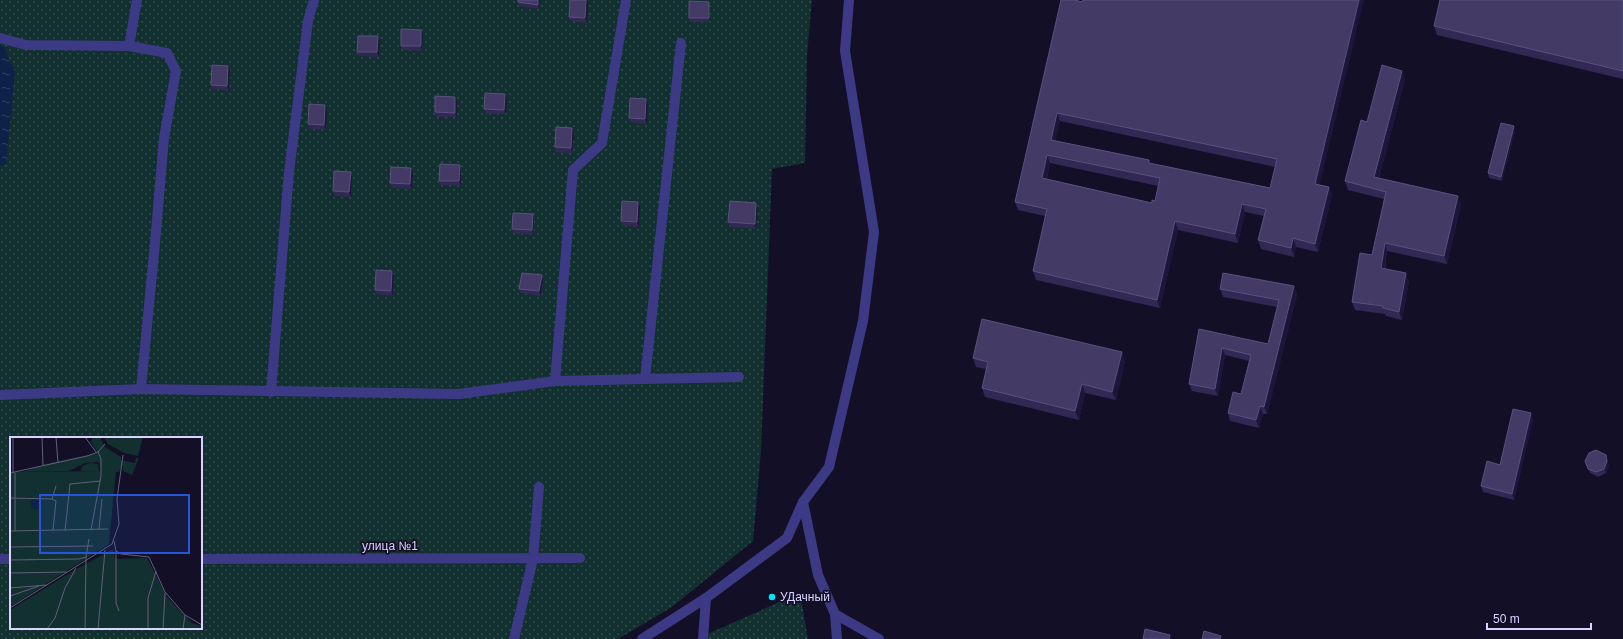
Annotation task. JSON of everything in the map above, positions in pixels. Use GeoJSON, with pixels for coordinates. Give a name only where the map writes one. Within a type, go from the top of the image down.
{"type":"FeatureCollection","features":[{"type":"Feature","properties":{"kind":"street"},"geometry":{"type":"LineString","coordinates":[[129,46],[137,0]]}},
{"type":"Feature","properties":{"kind":"street"},"geometry":{"type":"LineString","coordinates":[[271,392],[288,172],[308,21],[314,0]]}},
{"type":"Feature","properties":{"kind":"street"},"geometry":{"type":"LineString","coordinates":[[555,381],[573,170],[602,143],[626,0]]}},
{"type":"Feature","properties":{"kind":"street"},"geometry":{"type":"LineString","coordinates":[[642,639],[706,598],[787,538],[803,502],[829,467],[863,321],[874,232],[846,51],[849,0]]}},
{"type":"Feature","properties":{"kind":"street"},"geometry":{"type":"LineString","coordinates":[[0,38],[26,45],[129,46],[167,53],[176,71],[164,138],[156,243],[141,389]]}},
{"type":"Feature","properties":{"kind":"street"},"geometry":{"type":"LineString","coordinates":[[645,379],[681,43]]}},
{"type":"Feature","properties":{"kind":"street"},"geometry":{"type":"LineString","coordinates":[[0,395],[141,389],[459,394],[555,381],[739,377]]}},
{"type":"Feature","properties":{"kind":"street"},"geometry":{"type":"LineString","coordinates":[[514,639],[532,559],[539,487]]}},
{"type":"Feature","properties":{"kind":"street"},"geometry":{"type":"LineString","coordinates":[[803,502],[818,575],[835,614],[837,639]]}},
{"type":"Feature","properties":{"kind":"street","name":"улица №1"},"geometry":{"type":"LineString","coordinates":[[202,559],[580,558]]}},
{"type":"Feature","properties":{"kind":"street"},"geometry":{"type":"LineString","coordinates":[[703,639],[706,598]]}},
{"type":"Feature","properties":{"kind":"street"},"geometry":{"type":"LineString","coordinates":[[835,614],[879,639]]}},
{"type":"Feature","properties":{"kind":"green space"},"geometry":{"type":"Polygon","coordinates":[[[0,0],[812,0],[807,55],[805,163],[772,169],[761,451],[753,541],[672,607],[618,639],[0,639],[0,0]]]}},
{"type":"Feature","properties":{"kind":"green space"},"geometry":{"type":"Polygon","coordinates":[[[800,593],[808,639],[696,639],[800,593]]]}},
{"type":"Feature","properties":{"kind":"water"},"geometry":{"type":"Polygon","coordinates":[[[0,45],[3,45],[15,72],[6,164],[0,166],[0,45]]]}},
{"type":"Feature","properties":{"kind":"building"},"geometry":{"type":"Polygon","coordinates":[[[518,0],[538,0],[538,5],[518,2],[518,0]]]}},
{"type":"Feature","properties":{"kind":"building"},"geometry":{"type":"Polygon","coordinates":[[[570,0],[586,0],[585,18],[569,17],[570,0]]]}},
{"type":"Feature","properties":{"kind":"building"},"geometry":{"type":"Polygon","coordinates":[[[1061,0],[1075,0],[1082,2],[1083,0],[1359,0],[1315,184],[1329,187],[1315,244],[1293,238],[1291,248],[1258,240],[1266,209],[1242,204],[1235,234],[1175,221],[1157,300],[1033,271],[1047,209],[1015,202],[1061,0]],[[1057,113],[1051,140],[1149,160],[1149,163],[1270,188],[1277,159],[1057,113]],[[1047,155],[1042,178],[1152,203],[1152,200],[1155,201],[1160,178],[1047,155]]]}},
{"type":"Feature","properties":{"kind":"building"},"geometry":{"type":"Polygon","coordinates":[[[1440,0],[1623,0],[1623,71],[1434,26],[1440,0]]]}},
{"type":"Feature","properties":{"kind":"building"},"geometry":{"type":"Polygon","coordinates":[[[689,1],[709,2],[709,18],[689,18],[689,1]]]}},
{"type":"Feature","properties":{"kind":"building"},"geometry":{"type":"Polygon","coordinates":[[[401,29],[421,30],[421,46],[401,46],[401,29]]]}},
{"type":"Feature","properties":{"kind":"building"},"geometry":{"type":"Polygon","coordinates":[[[358,36],[378,36],[377,52],[357,52],[358,36]]]}},
{"type":"Feature","properties":{"kind":"building"},"geometry":{"type":"Polygon","coordinates":[[[212,65],[228,66],[227,86],[211,85],[212,65]]]}},
{"type":"Feature","properties":{"kind":"building"},"geometry":{"type":"Polygon","coordinates":[[[1382,65],[1402,71],[1374,177],[1458,196],[1444,256],[1385,243],[1381,268],[1406,273],[1399,312],[1383,308],[1383,306],[1352,302],[1360,253],[1372,255],[1386,192],[1345,181],[1361,120],[1367,122],[1382,65]]]}},
{"type":"Feature","properties":{"kind":"building"},"geometry":{"type":"Polygon","coordinates":[[[485,93],[505,94],[504,110],[484,109],[485,93]]]}},
{"type":"Feature","properties":{"kind":"building"},"geometry":{"type":"Polygon","coordinates":[[[435,96],[455,97],[455,113],[435,112],[435,96]]]}},
{"type":"Feature","properties":{"kind":"building"},"geometry":{"type":"Polygon","coordinates":[[[630,98],[646,99],[645,119],[629,118],[630,98]]]}},
{"type":"Feature","properties":{"kind":"building"},"geometry":{"type":"Polygon","coordinates":[[[309,104],[325,105],[324,125],[308,124],[309,104]]]}},
{"type":"Feature","properties":{"kind":"building"},"geometry":{"type":"Polygon","coordinates":[[[1501,123],[1514,126],[1501,177],[1488,173],[1501,123]]]}},
{"type":"Feature","properties":{"kind":"building"},"geometry":{"type":"Polygon","coordinates":[[[556,127],[572,128],[571,148],[555,147],[556,127]]]}},
{"type":"Feature","properties":{"kind":"building"},"geometry":{"type":"Polygon","coordinates":[[[440,164],[460,165],[459,181],[439,181],[440,164]]]}},
{"type":"Feature","properties":{"kind":"building"},"geometry":{"type":"Polygon","coordinates":[[[391,167],[411,168],[410,184],[390,183],[391,167]]]}},
{"type":"Feature","properties":{"kind":"building"},"geometry":{"type":"Polygon","coordinates":[[[334,171],[351,172],[349,192],[333,191],[334,171]]]}},
{"type":"Feature","properties":{"kind":"building"},"geometry":{"type":"Polygon","coordinates":[[[622,201],[638,202],[637,222],[621,221],[622,201]]]}},
{"type":"Feature","properties":{"kind":"building"},"geometry":{"type":"Polygon","coordinates":[[[730,201],[756,203],[755,224],[728,222],[730,201]]]}},
{"type":"Feature","properties":{"kind":"building"},"geometry":{"type":"Polygon","coordinates":[[[513,213],[533,214],[532,230],[512,229],[513,213]]]}},
{"type":"Feature","properties":{"kind":"building"},"geometry":{"type":"Polygon","coordinates":[[[376,270],[392,271],[391,291],[375,290],[376,270]]]}},
{"type":"Feature","properties":{"kind":"building"},"geometry":{"type":"Polygon","coordinates":[[[522,273],[542,275],[539,291],[519,289],[522,273]]]}},
{"type":"Feature","properties":{"kind":"building"},"geometry":{"type":"Polygon","coordinates":[[[1223,273],[1294,286],[1264,407],[1260,406],[1256,420],[1228,413],[1233,392],[1241,394],[1251,355],[1222,348],[1215,389],[1189,384],[1199,329],[1268,344],[1279,300],[1220,289],[1223,273]]]}},
{"type":"Feature","properties":{"kind":"building"},"geometry":{"type":"Polygon","coordinates":[[[982,319],[1122,352],[1112,392],[1082,384],[1075,411],[982,388],[988,362],[973,358],[982,319]]]}},
{"type":"Feature","properties":{"kind":"building"},"geometry":{"type":"Polygon","coordinates":[[[1513,409],[1531,413],[1512,494],[1481,486],[1487,461],[1500,465],[1513,409]]]}},
{"type":"Feature","properties":{"kind":"building"},"geometry":{"type":"Polygon","coordinates":[[[1596,450],[1606,455],[1607,461],[1604,469],[1596,472],[1588,469],[1585,461],[1589,453],[1596,450]]]}},
{"type":"Feature","properties":{"kind":"building"},"geometry":{"type":"Polygon","coordinates":[[[1145,629],[1170,635],[1169,639],[1143,639],[1145,629]]]}},
{"type":"Feature","properties":{"kind":"building"},"geometry":{"type":"Polygon","coordinates":[[[1204,631],[1221,636],[1220,639],[1202,639],[1204,631]]]}},
{"type":"Feature","properties":{"kind":"place","name":"УДачный"},"geometry":{"type":"Point","coordinates":[772,597]}}]}
